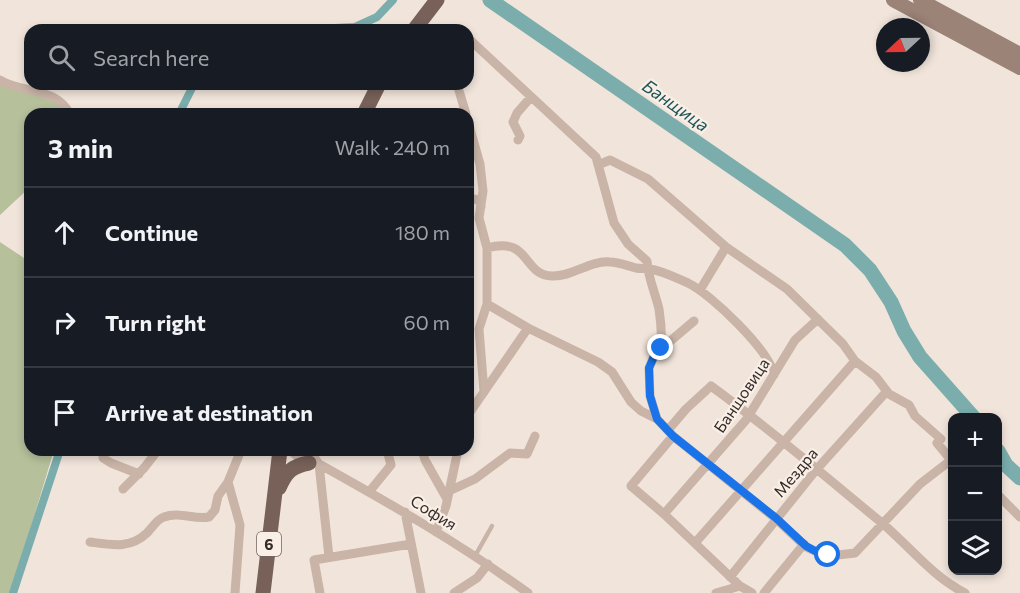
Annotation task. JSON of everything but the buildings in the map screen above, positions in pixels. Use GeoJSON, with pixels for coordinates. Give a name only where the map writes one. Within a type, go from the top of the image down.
{"type":"FeatureCollection","features":[{"type":"Feature","properties":{"kind":"main road"},"geometry":{"type":"LineString","coordinates":[[894,0],[1020,68]]}},
{"type":"Feature","properties":{"kind":"main road"},"geometry":{"type":"LineString","coordinates":[[417,24],[434,1]]}},
{"type":"Feature","properties":{"kind":"main road"},"geometry":{"type":"LineString","coordinates":[[924,1],[1020,54]]}},
{"type":"Feature","properties":{"kind":"main road"},"geometry":{"type":"LineString","coordinates":[[367,108],[376,90]]}},
{"type":"Feature","properties":{"kind":"main road","name":"6"},"geometry":{"type":"LineString","coordinates":[[263,593],[279,456]]}},
{"type":"Feature","properties":{"kind":"main road"},"geometry":{"type":"LineString","coordinates":[[275,496],[291,468],[312,459]]}},
{"type":"Feature","properties":{"kind":"street"},"geometry":{"type":"LineString","coordinates":[[474,44],[596,158],[614,223],[627,244],[647,261],[659,309],[661,348]]}},
{"type":"Feature","properties":{"kind":"street"},"geometry":{"type":"LineString","coordinates":[[0,80],[24,87]]}},
{"type":"Feature","properties":{"kind":"street"},"geometry":{"type":"LineString","coordinates":[[36,90],[50,94],[67,108]]}},
{"type":"Feature","properties":{"kind":"street"},"geometry":{"type":"LineString","coordinates":[[459,90],[464,108]]}},
{"type":"Feature","properties":{"kind":"street"},"geometry":{"type":"LineString","coordinates":[[518,140],[520,135],[513,122],[517,113],[531,97]]}},
{"type":"Feature","properties":{"kind":"street"},"geometry":{"type":"LineString","coordinates":[[474,143],[480,164],[483,191],[479,218],[487,248],[487,304],[479,329],[484,392]]}},
{"type":"Feature","properties":{"kind":"street"},"geometry":{"type":"LineString","coordinates":[[598,165],[610,160],[648,179],[726,247],[786,289],[843,344],[855,361],[876,377],[887,391],[909,405],[915,416],[941,439],[937,443],[948,455]]}},
{"type":"Feature","properties":{"kind":"street"},"geometry":{"type":"LineString","coordinates":[[474,199],[479,200],[481,207]]}},
{"type":"Feature","properties":{"kind":"street"},"geometry":{"type":"LineString","coordinates":[[487,248],[501,244],[515,247],[542,273],[552,276],[609,262],[648,268],[689,284],[700,290],[739,325],[757,345],[773,369],[774,375]]}},
{"type":"Feature","properties":{"kind":"street"},"geometry":{"type":"LineString","coordinates":[[700,290],[726,247]]}},
{"type":"Feature","properties":{"kind":"street"},"geometry":{"type":"LineString","coordinates":[[487,304],[528,328],[598,362],[612,372],[632,402],[641,411],[657,419],[670,433],[776,518],[804,544],[817,552],[828,555],[855,553],[920,484],[948,463]]}},
{"type":"Feature","properties":{"kind":"street","name":"Банщовица"},"geometry":{"type":"LineString","coordinates":[[664,514],[746,420],[795,340],[818,319]]}},
{"type":"Feature","properties":{"kind":"street"},"geometry":{"type":"LineString","coordinates":[[657,419],[650,396],[649,368],[655,354],[694,321]]}},
{"type":"Feature","properties":{"kind":"street"},"geometry":{"type":"LineString","coordinates":[[474,326],[479,329]]}},
{"type":"Feature","properties":{"kind":"street"},"geometry":{"type":"LineString","coordinates":[[474,406],[528,328]]}},
{"type":"Feature","properties":{"kind":"street"},"geometry":{"type":"LineString","coordinates":[[695,543],[855,361]]}},
{"type":"Feature","properties":{"kind":"street"},"geometry":{"type":"LineString","coordinates":[[752,593],[740,586],[631,486],[686,409],[711,386],[749,414],[883,525],[948,584],[965,593]]}},
{"type":"Feature","properties":{"kind":"street","name":"Мездра"},"geometry":{"type":"LineString","coordinates":[[730,577],[816,470],[887,391]]}},
{"type":"Feature","properties":{"kind":"street"},"geometry":{"type":"LineString","coordinates":[[448,495],[475,479],[510,453],[527,454],[535,436]]}},
{"type":"Feature","properties":{"kind":"street"},"geometry":{"type":"LineString","coordinates":[[104,456],[111,463],[139,474]]}},
{"type":"Feature","properties":{"kind":"street"},"geometry":{"type":"LineString","coordinates":[[123,489],[153,456]]}},
{"type":"Feature","properties":{"kind":"street"},"geometry":{"type":"LineString","coordinates":[[90,542],[114,545],[132,543],[145,535],[162,517],[178,514],[209,517],[215,510],[218,496],[228,482],[238,456]]}},
{"type":"Feature","properties":{"kind":"street"},"geometry":{"type":"LineString","coordinates":[[369,492],[391,465],[389,456]]}},
{"type":"Feature","properties":{"kind":"street"},"geometry":{"type":"LineString","coordinates":[[424,456],[448,495]]}},
{"type":"Feature","properties":{"kind":"street"},"geometry":{"type":"LineString","coordinates":[[436,532],[448,495],[457,456]]}},
{"type":"Feature","properties":{"kind":"street"},"geometry":{"type":"LineString","coordinates":[[312,459],[329,557]]}},
{"type":"Feature","properties":{"kind":"street","name":"София"},"geometry":{"type":"LineString","coordinates":[[312,459],[405,512],[488,564],[528,593]]}},
{"type":"Feature","properties":{"kind":"street"},"geometry":{"type":"LineString","coordinates":[[228,482],[240,525],[235,593]]}},
{"type":"Feature","properties":{"kind":"street"},"geometry":{"type":"LineString","coordinates":[[1002,499],[1020,517]]}},
{"type":"Feature","properties":{"kind":"street"},"geometry":{"type":"LineString","coordinates":[[405,512],[421,593]]}},
{"type":"Feature","properties":{"kind":"street"},"geometry":{"type":"LineString","coordinates":[[320,593],[314,560],[411,544]]}},
{"type":"Feature","properties":{"kind":"street"},"geometry":{"type":"LineString","coordinates":[[764,593],[804,544]]}},
{"type":"Feature","properties":{"kind":"street"},"geometry":{"type":"LineString","coordinates":[[454,593],[477,578],[488,564]]}},
{"type":"Feature","properties":{"kind":"street"},"geometry":{"type":"LineString","coordinates":[[716,593],[740,586]]}},
{"type":"Feature","properties":{"kind":"lane"},"geometry":{"type":"LineString","coordinates":[[475,556],[492,526]]}},
{"type":"Feature","properties":{"kind":"green space"},"geometry":{"type":"Polygon","coordinates":[[[0,80],[66,107],[24,108],[24,193],[0,215],[0,80]]]}},
{"type":"Feature","properties":{"kind":"green space"},"geometry":{"type":"Polygon","coordinates":[[[0,242],[24,258],[24,456],[52,456],[11,593],[0,593],[0,242]]]}},
{"type":"Feature","properties":{"kind":"waterway"},"geometry":{"type":"LineString","coordinates":[[362,24],[377,17],[393,0]]}},
{"type":"Feature","properties":{"kind":"waterway","name":"Банщица"},"geometry":{"type":"LineString","coordinates":[[490,0],[845,245],[870,270],[891,302],[904,331],[920,357],[970,413]]}},
{"type":"Feature","properties":{"kind":"waterway"},"geometry":{"type":"LineString","coordinates":[[182,108],[191,90]]}},
{"type":"Feature","properties":{"kind":"waterway"},"geometry":{"type":"LineString","coordinates":[[13,593],[58,456]]}},
{"type":"Feature","properties":{"kind":"waterway"},"geometry":{"type":"LineString","coordinates":[[1002,458],[1020,478]]}},
{"type":"Feature","properties":{"kind":"route"},"geometry":{"type":"LineString","coordinates":[[661,348],[655,354],[649,368],[650,396],[657,419],[673,436],[776,518],[806,546],[828,555]]}}]}
